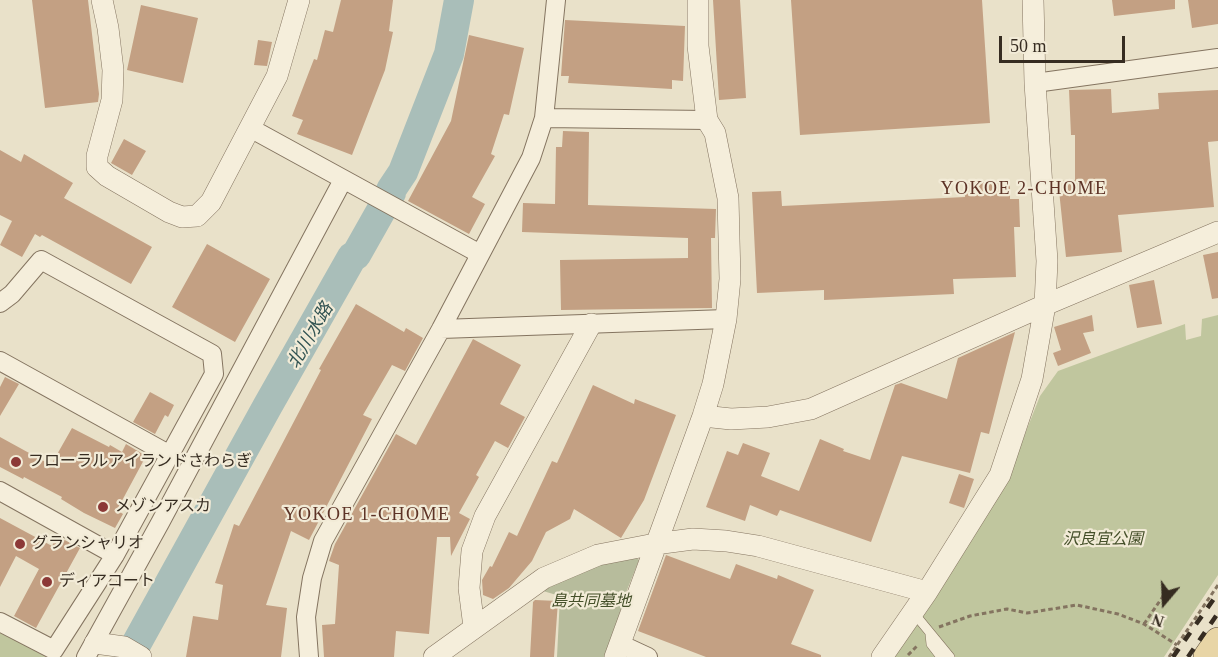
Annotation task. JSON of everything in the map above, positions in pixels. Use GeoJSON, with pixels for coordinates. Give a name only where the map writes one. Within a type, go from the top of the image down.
{"type":"FeatureCollection","features":[{"type":"Feature","properties":{"kind":"main road"},"geometry":{"type":"LineString","coordinates":[[1207,657],[1218,641]]}},
{"type":"Feature","properties":{"kind":"street"},"geometry":{"type":"LineString","coordinates":[[102,0],[113,70],[112,100],[97,156],[97,167],[106,176],[182,217],[198,216],[211,202],[277,76],[299,0]]}},
{"type":"Feature","properties":{"kind":"street"},"geometry":{"type":"LineString","coordinates":[[309,657],[306,617],[312,578],[323,541],[441,329],[531,158],[544,118],[556,0]]}},
{"type":"Feature","properties":{"kind":"street"},"geometry":{"type":"LineString","coordinates":[[648,657],[618,650],[713,384],[726,319],[730,279],[728,198],[715,133],[707,120],[698,46],[698,0]]}},
{"type":"Feature","properties":{"kind":"street"},"geometry":{"type":"LineString","coordinates":[[882,657],[927,592],[1000,475],[1032,380],[1045,305],[1047,261],[1035,83],[1033,0]]}},
{"type":"Feature","properties":{"kind":"street"},"geometry":{"type":"LineString","coordinates":[[1035,83],[1218,58]]}},
{"type":"Feature","properties":{"kind":"street"},"geometry":{"type":"LineString","coordinates":[[544,118],[707,120]]}},
{"type":"Feature","properties":{"kind":"street"},"geometry":{"type":"LineString","coordinates":[[250,128],[480,254]]}},
{"type":"Feature","properties":{"kind":"street"},"geometry":{"type":"LineString","coordinates":[[132,652],[91,650],[343,180]]}},
{"type":"Feature","properties":{"kind":"street"},"geometry":{"type":"LineString","coordinates":[[703,416],[731,419],[768,417],[811,409],[1045,305],[1218,232]]}},
{"type":"Feature","properties":{"kind":"street"},"geometry":{"type":"LineString","coordinates":[[0,303],[12,294],[41,260],[212,354],[214,374],[115,555],[54,650],[0,622]]}},
{"type":"Feature","properties":{"kind":"street"},"geometry":{"type":"LineString","coordinates":[[441,329],[726,319]]}},
{"type":"Feature","properties":{"kind":"street"},"geometry":{"type":"LineString","coordinates":[[474,627],[469,588],[472,551],[485,516],[591,324]]}},
{"type":"Feature","properties":{"kind":"street"},"geometry":{"type":"LineString","coordinates":[[0,361],[170,456]]}},
{"type":"Feature","properties":{"kind":"street"},"geometry":{"type":"LineString","coordinates":[[0,491],[115,555]]}},
{"type":"Feature","properties":{"kind":"street"},"geometry":{"type":"LineString","coordinates":[[434,657],[544,579],[598,555],[693,539],[758,546],[927,592]]}},
{"type":"Feature","properties":{"kind":"lane"},"geometry":{"type":"LineString","coordinates":[[913,612],[950,657]]}},
{"type":"Feature","properties":{"kind":"lane"},"geometry":{"type":"LineString","coordinates":[[930,634],[931,644],[941,657]]}},
{"type":"Feature","properties":{"kind":"path"},"geometry":{"type":"LineString","coordinates":[[1169,657],[1218,585]]}},
{"type":"Feature","properties":{"kind":"path"},"geometry":{"type":"LineString","coordinates":[[1144,624],[1168,589]]}},
{"type":"Feature","properties":{"kind":"path"},"geometry":{"type":"LineString","coordinates":[[907,657],[941,626],[970,616],[1006,609],[1027,613],[1077,605],[1118,614],[1144,624],[1177,645]]}},
{"type":"Feature","properties":{"kind":"green space","name":"沢良宜公園"},"geometry":{"type":"Polygon","coordinates":[[[1218,315],[1218,575],[1164,657],[893,657],[1008,477],[1040,396],[1058,371],[1185,324],[1186,340],[1201,336],[1202,319],[1218,315]]]}},
{"type":"Feature","properties":{"kind":"green space","name":"島共同墓地"},"geometry":{"type":"Polygon","coordinates":[[[633,554],[639,560],[606,657],[557,657],[560,596],[543,591],[579,571],[633,554]]]}},
{"type":"Feature","properties":{"kind":"green space"},"geometry":{"type":"Polygon","coordinates":[[[0,632],[15,639],[46,657],[0,657],[0,632]]]}},
{"type":"Feature","properties":{"kind":"building"},"geometry":{"type":"Polygon","coordinates":[[[32,0],[88,0],[98,102],[45,108],[32,0]]]}},
{"type":"Feature","properties":{"kind":"building"},"geometry":{"type":"Polygon","coordinates":[[[341,0],[393,0],[389,31],[393,32],[385,70],[352,155],[297,134],[303,120],[292,116],[314,59],[317,60],[325,30],[333,32],[341,0]]]}},
{"type":"Feature","properties":{"kind":"building"},"geometry":{"type":"Polygon","coordinates":[[[713,0],[740,0],[746,98],[719,100],[713,0]]]}},
{"type":"Feature","properties":{"kind":"building"},"geometry":{"type":"Polygon","coordinates":[[[791,0],[982,0],[990,123],[800,135],[791,0]]]}},
{"type":"Feature","properties":{"kind":"building"},"geometry":{"type":"Polygon","coordinates":[[[1112,0],[1175,0],[1175,9],[1114,16],[1112,0]]]}},
{"type":"Feature","properties":{"kind":"building"},"geometry":{"type":"Polygon","coordinates":[[[1188,0],[1218,0],[1218,24],[1192,28],[1188,0]]]}},
{"type":"Feature","properties":{"kind":"building"},"geometry":{"type":"Polygon","coordinates":[[[141,5],[198,18],[183,83],[127,70],[141,5]]]}},
{"type":"Feature","properties":{"kind":"building"},"geometry":{"type":"Polygon","coordinates":[[[565,20],[685,26],[683,81],[672,80],[672,89],[568,83],[569,76],[561,76],[565,20]]]}},
{"type":"Feature","properties":{"kind":"building"},"geometry":{"type":"Polygon","coordinates":[[[469,35],[524,48],[509,115],[504,114],[491,154],[495,156],[472,197],[485,204],[469,234],[408,201],[451,121],[469,35]]]}},
{"type":"Feature","properties":{"kind":"building"},"geometry":{"type":"Polygon","coordinates":[[[258,40],[272,42],[267,66],[254,65],[258,40]]]}},
{"type":"Feature","properties":{"kind":"building"},"geometry":{"type":"Polygon","coordinates":[[[1111,89],[1112,113],[1159,109],[1158,93],[1218,90],[1218,141],[1208,142],[1214,207],[1118,215],[1122,252],[1066,257],[1058,181],[1075,180],[1075,135],[1071,135],[1069,90],[1111,89]]]}},
{"type":"Feature","properties":{"kind":"building"},"geometry":{"type":"Polygon","coordinates":[[[563,131],[589,132],[588,205],[716,209],[715,238],[711,238],[712,308],[561,310],[560,260],[688,258],[688,238],[522,232],[523,203],[555,204],[556,147],[562,147],[563,131]]]}},
{"type":"Feature","properties":{"kind":"building"},"geometry":{"type":"Polygon","coordinates":[[[124,139],[146,151],[132,175],[111,163],[124,139]]]}},
{"type":"Feature","properties":{"kind":"building"},"geometry":{"type":"Polygon","coordinates":[[[0,150],[21,162],[24,154],[73,183],[64,198],[152,247],[131,284],[42,235],[40,237],[35,234],[22,257],[0,245],[12,221],[0,215],[0,150]]]}},
{"type":"Feature","properties":{"kind":"building"},"geometry":{"type":"Polygon","coordinates":[[[1010,181],[1010,199],[1019,199],[1020,227],[1014,227],[1016,277],[953,279],[954,294],[824,300],[824,290],[757,293],[752,192],[781,191],[782,206],[965,197],[964,183],[1010,181]]]}},
{"type":"Feature","properties":{"kind":"building"},"geometry":{"type":"Polygon","coordinates":[[[207,244],[270,279],[235,342],[172,307],[207,244]]]}},
{"type":"Feature","properties":{"kind":"building"},"geometry":{"type":"Polygon","coordinates":[[[1218,252],[1218,298],[1212,299],[1203,255],[1218,252]]]}},
{"type":"Feature","properties":{"kind":"building"},"geometry":{"type":"Polygon","coordinates":[[[1154,280],[1162,324],[1137,328],[1129,285],[1154,280]]]}},
{"type":"Feature","properties":{"kind":"building"},"geometry":{"type":"Polygon","coordinates":[[[356,304],[404,332],[406,328],[423,338],[405,371],[392,365],[363,415],[372,419],[309,540],[291,531],[266,605],[287,608],[281,657],[186,657],[193,616],[218,620],[223,585],[215,583],[234,524],[239,526],[321,370],[319,369],[356,304]]]}},
{"type":"Feature","properties":{"kind":"building"},"geometry":{"type":"Polygon","coordinates":[[[1092,315],[1094,331],[1083,333],[1091,353],[1058,366],[1053,353],[1061,350],[1054,327],[1092,315]]]}},
{"type":"Feature","properties":{"kind":"building"},"geometry":{"type":"Polygon","coordinates":[[[1015,332],[989,434],[981,432],[970,473],[902,456],[871,542],[780,510],[777,516],[750,505],[745,521],[706,507],[727,451],[738,455],[743,443],[770,453],[761,476],[799,491],[820,439],[844,449],[843,451],[870,460],[895,385],[901,383],[947,399],[958,358],[1015,332]]]}},
{"type":"Feature","properties":{"kind":"building"},"geometry":{"type":"Polygon","coordinates":[[[473,339],[521,365],[500,404],[525,417],[508,448],[495,441],[476,475],[479,477],[459,513],[470,519],[451,556],[450,537],[437,537],[429,634],[396,631],[394,657],[324,657],[322,625],[335,624],[339,565],[329,561],[335,544],[396,434],[416,445],[473,339]]]}},
{"type":"Feature","properties":{"kind":"building"},"geometry":{"type":"Polygon","coordinates":[[[5,377],[19,384],[0,416],[0,387],[5,377]]]}},
{"type":"Feature","properties":{"kind":"building"},"geometry":{"type":"Polygon","coordinates":[[[593,385],[634,404],[635,399],[676,415],[644,500],[621,538],[574,509],[570,519],[546,532],[532,561],[509,588],[493,599],[483,595],[482,580],[490,566],[492,567],[509,532],[517,536],[552,461],[557,463],[593,385]]]}},
{"type":"Feature","properties":{"kind":"building"},"geometry":{"type":"Polygon","coordinates":[[[150,392],[174,405],[168,417],[165,415],[155,434],[133,422],[150,392]]]}},
{"type":"Feature","properties":{"kind":"building"},"geometry":{"type":"Polygon","coordinates":[[[72,428],[122,452],[126,444],[146,456],[117,510],[123,514],[115,528],[84,513],[61,499],[62,497],[0,467],[0,437],[51,465],[72,428]]]}},
{"type":"Feature","properties":{"kind":"building"},"geometry":{"type":"Polygon","coordinates":[[[959,474],[974,479],[964,508],[949,503],[959,474]]]}},
{"type":"Feature","properties":{"kind":"building"},"geometry":{"type":"Polygon","coordinates":[[[0,518],[52,546],[57,536],[80,548],[36,628],[14,616],[39,569],[16,556],[0,587],[0,518]]]}},
{"type":"Feature","properties":{"kind":"building"},"geometry":{"type":"Polygon","coordinates":[[[666,555],[730,579],[736,564],[777,579],[778,575],[814,590],[791,644],[821,655],[821,657],[706,657],[638,631],[666,555]]]}},
{"type":"Feature","properties":{"kind":"building"},"geometry":{"type":"Polygon","coordinates":[[[535,600],[558,601],[554,657],[530,657],[533,602],[535,600]]]}},
{"type":"Feature","properties":{"kind":"waterway","name":"北川水路"},"geometry":{"type":"LineString","coordinates":[[129,657],[267,407],[403,172],[449,54],[459,0]]}},
{"type":"Feature","properties":{"kind":"railway"},"geometry":{"type":"LineString","coordinates":[[1173,657],[1218,593]]}},
{"type":"Feature","properties":{"kind":"railway"},"geometry":{"type":"LineString","coordinates":[[1188,657],[1218,613]]}},
{"type":"Feature","properties":{"kind":"place","name":"フローラルアイランドさわらぎ"},"geometry":{"type":"Point","coordinates":[16,462]}},
{"type":"Feature","properties":{"kind":"place","name":"メゾンアスカ"},"geometry":{"type":"Point","coordinates":[103,507]}},
{"type":"Feature","properties":{"kind":"place","name":"グランシャリオ"},"geometry":{"type":"Point","coordinates":[20,544]}},
{"type":"Feature","properties":{"kind":"place","name":"ディアコート"},"geometry":{"type":"Point","coordinates":[47,582]}},
{"type":"Feature","properties":{"kind":"district","name":"YOKOE 2-CHOME"},"geometry":{"type":"Point","coordinates":[1024,189]}},
{"type":"Feature","properties":{"kind":"district","name":"YOKOE 1-CHOME"},"geometry":{"type":"Point","coordinates":[367,515]}}]}
